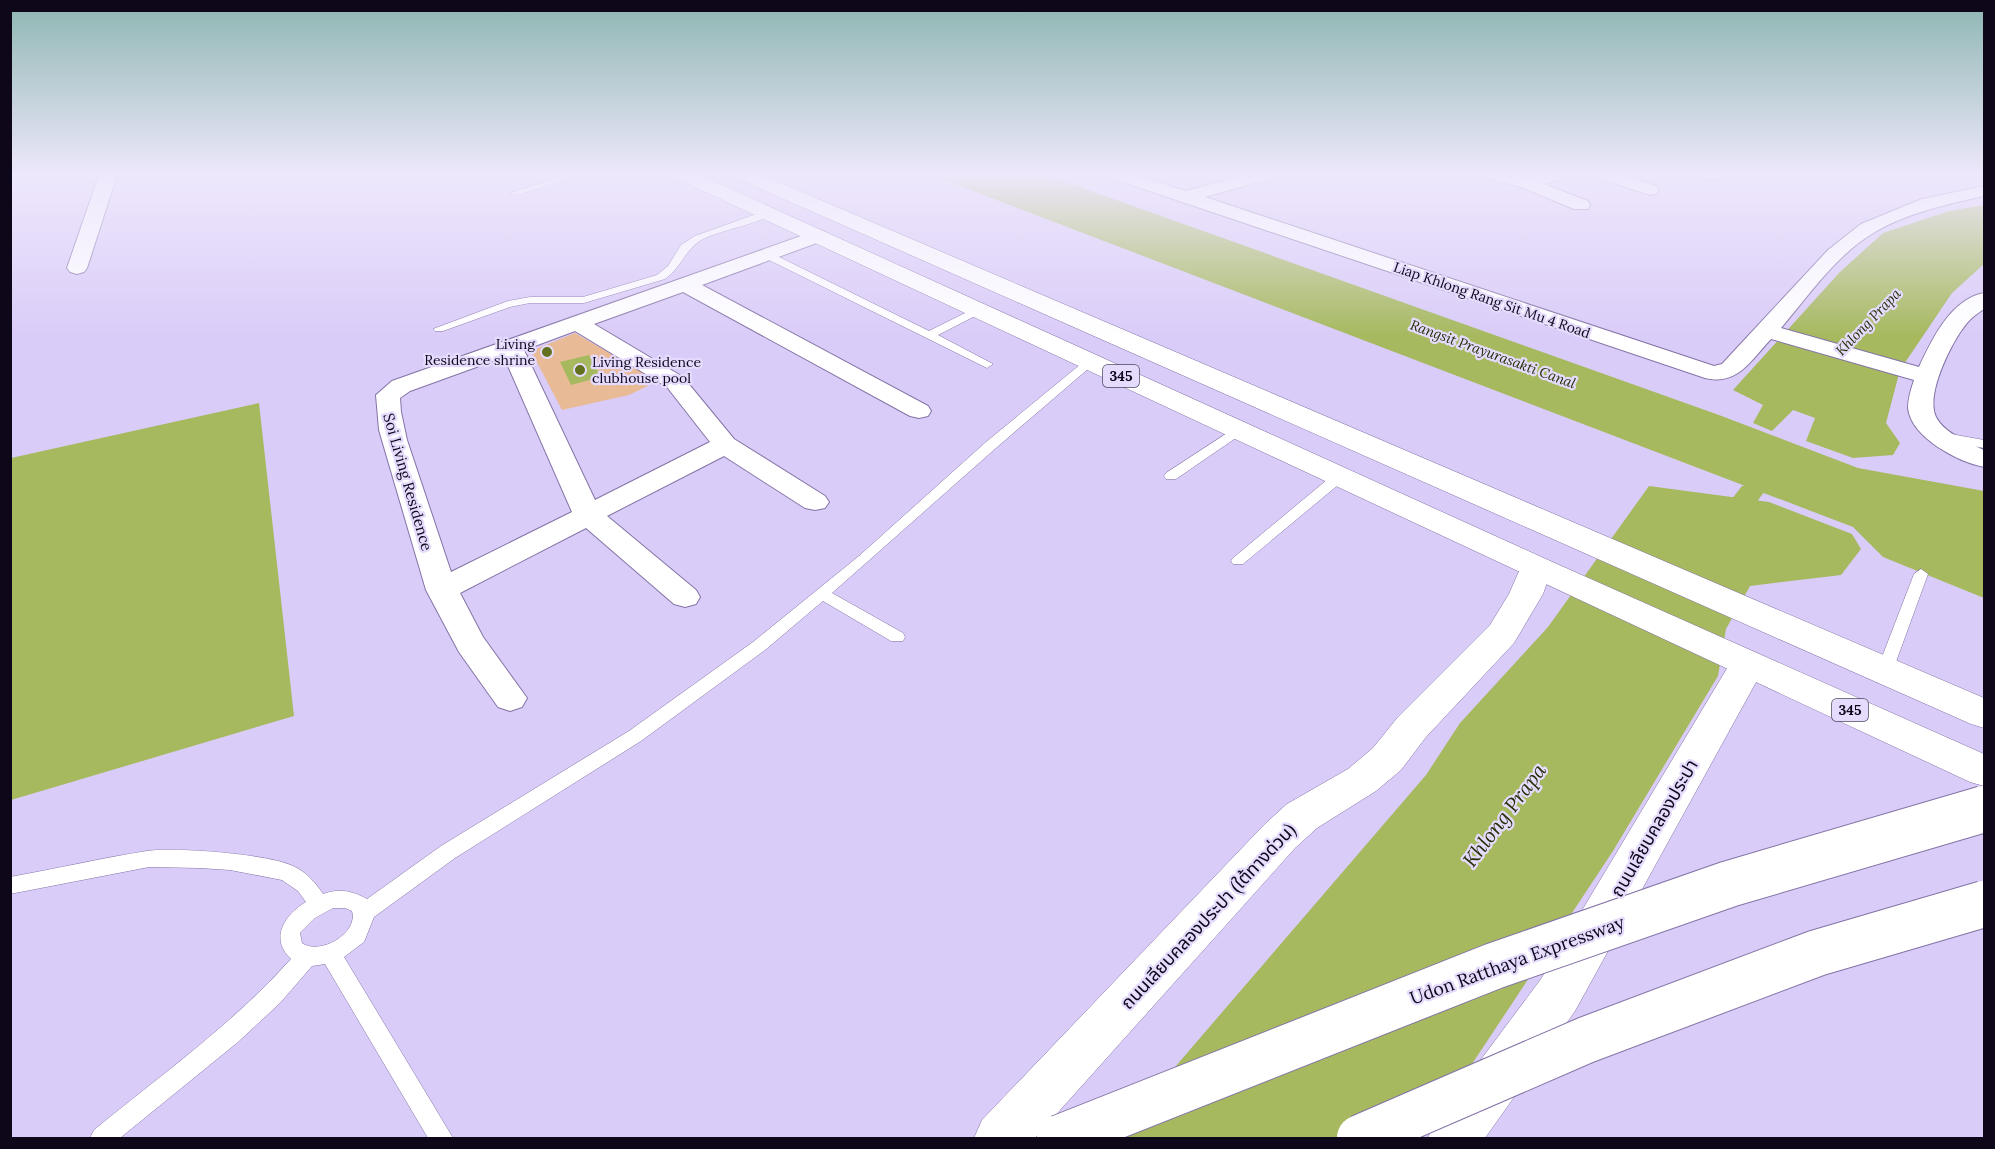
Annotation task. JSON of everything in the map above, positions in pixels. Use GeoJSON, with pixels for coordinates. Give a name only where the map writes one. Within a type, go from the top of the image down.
{"type":"FeatureCollection","features":[{"type":"Feature","properties":{"kind":"main road","name":"345"},"geometry":{"type":"LineString","coordinates":[[802,229],[1984,771]]}},
{"type":"Feature","properties":{"kind":"main road","name":"345"},"geometry":{"type":"LineString","coordinates":[[871,229],[1984,714]]}},
{"type":"Feature","properties":{"kind":"main road"},"geometry":{"type":"LineString","coordinates":[[845,248],[881,233]]}},
{"type":"Feature","properties":{"kind":"main road","name":"ถนนเลียบคลองประปา (ใต้ทางด่วน)"},"geometry":{"type":"LineString","coordinates":[[1000,1138],[1280,836],[1302,816],[1362,780],[1387,759],[1413,727],[1502,634],[1526,594],[1547,572]]}},
{"type":"Feature","properties":{"kind":"main road","name":"ถนนเลียบคลองประปา"},"geometry":{"type":"LineString","coordinates":[[1454,1138],[1558,994],[1732,657]]}},
{"type":"Feature","properties":{"kind":"main road","name":"Udon Ratthaya Expressway"},"geometry":{"type":"LineString","coordinates":[[1060,1138],[1494,966],[1729,884],[1984,809]]}},
{"type":"Feature","properties":{"kind":"main road"},"geometry":{"type":"LineString","coordinates":[[1360,1138],[1586,1040],[1817,953],[1984,904]]}},
{"type":"Feature","properties":{"kind":"street"},"geometry":{"type":"LineString","coordinates":[[77,268],[90,229]]}},
{"type":"Feature","properties":{"kind":"street","name":"Liap Khlong Rang Sit Mu 4 Road"},"geometry":{"type":"LineString","coordinates":[[1280,229],[1713,373],[1730,370],[1773,332],[1835,254],[1867,229]]}},
{"type":"Feature","properties":{"kind":"street","name":"Soi Living Residence"},"geometry":{"type":"LineString","coordinates":[[510,698],[484,667],[467,641],[441,590],[417,521],[387,406],[388,395],[401,386],[818,236]]}},
{"type":"Feature","properties":{"kind":"street"},"geometry":{"type":"LineString","coordinates":[[684,284],[919,411]]}},
{"type":"Feature","properties":{"kind":"street"},"geometry":{"type":"LineString","coordinates":[[1984,299],[1959,318],[1916,373],[1923,418],[1984,459]]}},
{"type":"Feature","properties":{"kind":"street"},"geometry":{"type":"LineString","coordinates":[[577,323],[675,382],[725,445],[815,502]]}},
{"type":"Feature","properties":{"kind":"street"},"geometry":{"type":"LineString","coordinates":[[1773,332],[1916,373]]}},
{"type":"Feature","properties":{"kind":"street"},"geometry":{"type":"LineString","coordinates":[[511,347],[587,514],[685,597]]}},
{"type":"Feature","properties":{"kind":"street"},"geometry":{"type":"LineString","coordinates":[[441,590],[725,445]]}},
{"type":"Feature","properties":{"kind":"lane"},"geometry":{"type":"LineString","coordinates":[[439,329],[508,304],[530,300],[585,300],[661,277],[672,270],[681,251],[700,237],[724,229]]}},
{"type":"Feature","properties":{"kind":"lane"},"geometry":{"type":"LineString","coordinates":[[766,255],[987,364]]}},
{"type":"Feature","properties":{"kind":"lane"},"geometry":{"type":"LineString","coordinates":[[929,335],[979,310]]}},
{"type":"Feature","properties":{"kind":"lane"},"geometry":{"type":"LineString","coordinates":[[364,913],[448,852],[635,736],[759,646],[1091,361]]}},
{"type":"Feature","properties":{"kind":"lane"},"geometry":{"type":"LineString","coordinates":[[1171,476],[1238,430]]}},
{"type":"Feature","properties":{"kind":"lane"},"geometry":{"type":"LineString","coordinates":[[1238,561],[1339,477]]}},
{"type":"Feature","properties":{"kind":"lane"},"geometry":{"type":"LineString","coordinates":[[1885,670],[1921,574]]}},
{"type":"Feature","properties":{"kind":"lane"},"geometry":{"type":"LineString","coordinates":[[822,594],[897,637]]}},
{"type":"Feature","properties":{"kind":"lane"},"geometry":{"type":"LineString","coordinates":[[10,886],[149,859],[200,860],[230,862],[287,872],[305,885],[318,903]]}},
{"type":"Feature","properties":{"kind":"lane"},"geometry":{"type":"LineString","coordinates":[[333,899],[346,899],[360,905],[364,917],[357,934],[346,945],[331,954],[306,957],[295,950],[291,938],[294,926],[303,913],[318,903],[333,899]]}},
{"type":"Feature","properties":{"kind":"lane"},"geometry":{"type":"LineString","coordinates":[[331,954],[441,1138]]}},
{"type":"Feature","properties":{"kind":"lane"},"geometry":{"type":"LineString","coordinates":[[102,1138],[230,1034],[272,996],[306,957]]}},
{"type":"Feature","properties":{"kind":"shaded area"},"geometry":{"type":"Polygon","coordinates":[[[575,333],[658,381],[629,395],[562,410],[531,351],[575,333]]]}},
{"type":"Feature","properties":{"kind":"water","name":"Rangsit Prayurasakti Canal"},"geometry":{"type":"Polygon","coordinates":[[[1071,229],[1196,229],[1719,415],[1858,468],[1984,491],[1984,598],[1883,557],[1853,527],[1071,229]]]}},
{"type":"Feature","properties":{"kind":"water"},"geometry":{"type":"Polygon","coordinates":[[[1896,229],[1984,229],[1984,264],[1952,293],[1900,370],[1886,423],[1900,443],[1893,455],[1853,458],[1806,441],[1815,418],[1793,410],[1772,431],[1753,423],[1763,405],[1733,390],[1840,272],[1883,233],[1896,229]]]}},
{"type":"Feature","properties":{"kind":"water","name":"Living Residence clubhouse pool"},"geometry":{"type":"Polygon","coordinates":[[[589,355],[601,377],[571,385],[560,362],[589,355]]]}},
{"type":"Feature","properties":{"kind":"water"},"geometry":{"type":"Polygon","coordinates":[[[259,403],[294,716],[11,800],[11,458],[259,403]]]}},
{"type":"Feature","properties":{"kind":"water"},"geometry":{"type":"Polygon","coordinates":[[[1649,486],[1769,502],[1852,534],[1861,549],[1841,575],[1750,586],[1726,629],[1718,676],[1613,851],[1423,1138],[1114,1138],[1426,775],[1460,723],[1548,627],[1649,486]]]}},
{"type":"Feature","properties":{"kind":"waterway","name":"Khlong Prapa"},"geometry":{"type":"LineString","coordinates":[[1723,529],[1751,492]]}},
{"type":"Feature","properties":{"kind":"place","name":"Living Residence shrine"},"geometry":{"type":"Point","coordinates":[547,352]}},
{"type":"Feature","properties":{"kind":"place","name":"Living Residence clubhouse pool"},"geometry":{"type":"Point","coordinates":[580,370]}}]}
